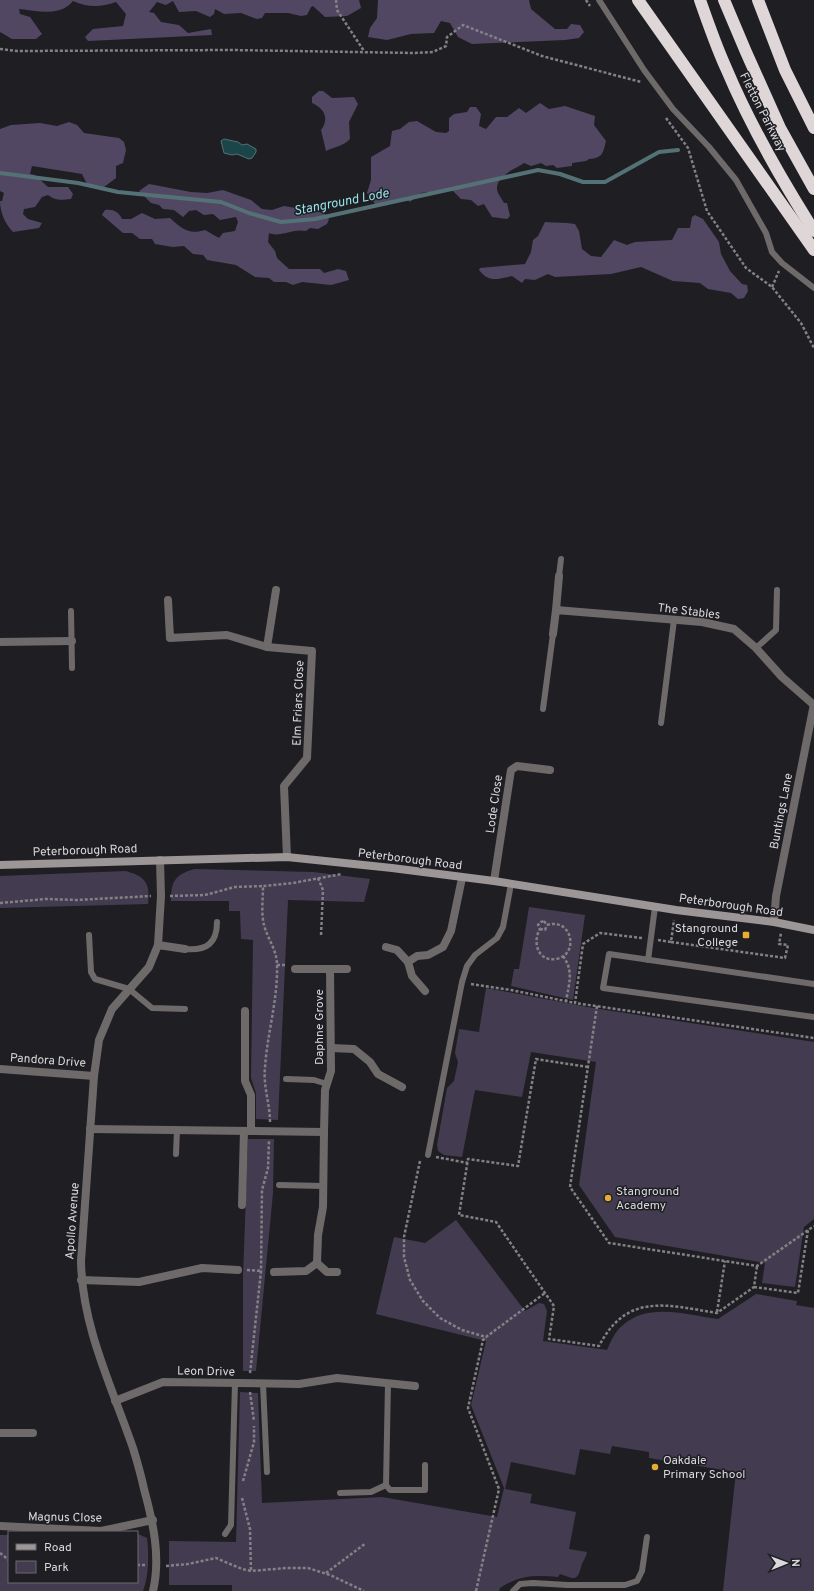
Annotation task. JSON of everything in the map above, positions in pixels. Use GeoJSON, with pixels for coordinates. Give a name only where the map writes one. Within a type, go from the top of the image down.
{"type":"FeatureCollection","features":[{"type":"Feature","properties":{"kind":"highway"},"geometry":{"type":"LineString","coordinates":[[638,0],[814,250]]}},
{"type":"Feature","properties":{"kind":"highway","name":"Fletton Parkway"},"geometry":{"type":"LineString","coordinates":[[700,0],[725,68],[794,200],[814,231]]}},
{"type":"Feature","properties":{"kind":"highway","name":"Fletton Parkway"},"geometry":{"type":"LineString","coordinates":[[724,0],[780,128],[814,189]]}},
{"type":"Feature","properties":{"kind":"highway"},"geometry":{"type":"LineString","coordinates":[[758,0],[785,70],[814,128]]}},
{"type":"Feature","properties":{"kind":"main road","name":"Peterborough Road"},"geometry":{"type":"LineString","coordinates":[[0,865],[287,857],[494,881],[655,907],[778,923],[814,930]]}},
{"type":"Feature","properties":{"kind":"street"},"geometry":{"type":"LineString","coordinates":[[553,634],[559,576]]}},
{"type":"Feature","properties":{"kind":"street"},"geometry":{"type":"LineString","coordinates":[[267,647],[276,590]]}},
{"type":"Feature","properties":{"kind":"street","name":"Elm Friars Close"},"geometry":{"type":"LineString","coordinates":[[168,600],[170,638],[227,636],[267,647],[312,651],[307,758],[284,786],[287,857]]}},
{"type":"Feature","properties":{"kind":"street","name":"The Stables"},"geometry":{"type":"LineString","coordinates":[[556,610],[702,622],[734,629],[756,648],[782,677],[814,705]]}},
{"type":"Feature","properties":{"kind":"street"},"geometry":{"type":"LineString","coordinates":[[0,642],[72,641]]}},
{"type":"Feature","properties":{"kind":"street","name":"Buntings Lane"},"geometry":{"type":"LineString","coordinates":[[778,923],[776,896],[814,705]]}},
{"type":"Feature","properties":{"kind":"street","name":"Lode Close"},"geometry":{"type":"LineString","coordinates":[[494,881],[511,770],[517,766],[550,770]]}},
{"type":"Feature","properties":{"kind":"street","name":"Apollo Avenue"},"geometry":{"type":"LineString","coordinates":[[153,1591],[157,1565],[153,1520],[133,1449],[91,1330],[81,1280],[81,1261],[94,1076],[99,1040],[112,1009],[149,967],[158,945],[161,896],[160,860]]}},
{"type":"Feature","properties":{"kind":"street"},"geometry":{"type":"LineString","coordinates":[[408,962],[417,956],[428,955],[443,947],[451,931],[462,878]]}},
{"type":"Feature","properties":{"kind":"street"},"geometry":{"type":"LineString","coordinates":[[158,945],[186,949]]}},
{"type":"Feature","properties":{"kind":"street"},"geometry":{"type":"LineString","coordinates":[[386,947],[397,950],[408,962],[412,976],[425,991]]}},
{"type":"Feature","properties":{"kind":"street"},"geometry":{"type":"LineString","coordinates":[[295,969],[347,969]]}},
{"type":"Feature","properties":{"kind":"street","name":"Daphne Grove"},"geometry":{"type":"LineString","coordinates":[[317,1263],[318,1235],[323,1207],[325,1090],[331,1071],[330,969]]}},
{"type":"Feature","properties":{"kind":"street"},"geometry":{"type":"LineString","coordinates":[[242,1206],[251,1096],[245,1081],[245,1011]]}},
{"type":"Feature","properties":{"kind":"street"},"geometry":{"type":"LineString","coordinates":[[331,1048],[354,1048],[370,1062],[378,1074],[402,1087]]}},
{"type":"Feature","properties":{"kind":"street","name":"Pandora Drive"},"geometry":{"type":"LineString","coordinates":[[0,1069],[94,1076]]}},
{"type":"Feature","properties":{"kind":"street"},"geometry":{"type":"LineString","coordinates":[[90,1129],[324,1132]]}},
{"type":"Feature","properties":{"kind":"street"},"geometry":{"type":"LineString","coordinates":[[274,1272],[306,1271],[317,1263],[327,1272],[337,1272]]}},
{"type":"Feature","properties":{"kind":"street"},"geometry":{"type":"LineString","coordinates":[[81,1280],[139,1282],[202,1268],[238,1270]]}},
{"type":"Feature","properties":{"kind":"street","name":"Leon Drive"},"geometry":{"type":"LineString","coordinates":[[115,1401],[163,1382],[299,1384],[337,1378],[414,1386]]}},
{"type":"Feature","properties":{"kind":"street"},"geometry":{"type":"LineString","coordinates":[[0,1433],[33,1433]]}},
{"type":"Feature","properties":{"kind":"street","name":"Magnus Close"},"geometry":{"type":"LineString","coordinates":[[0,1526],[102,1531],[153,1520]]}},
{"type":"Feature","properties":{"kind":"lane"},"geometry":{"type":"LineString","coordinates":[[599,0],[644,70],[673,109],[709,147],[736,180],[766,233],[772,252],[782,263],[814,288]]}},
{"type":"Feature","properties":{"kind":"lane"},"geometry":{"type":"LineString","coordinates":[[559,576],[561,559]]}},
{"type":"Feature","properties":{"kind":"lane"},"geometry":{"type":"LineString","coordinates":[[756,648],[776,630],[777,590]]}},
{"type":"Feature","properties":{"kind":"lane"},"geometry":{"type":"LineString","coordinates":[[71,611],[72,668]]}},
{"type":"Feature","properties":{"kind":"lane"},"geometry":{"type":"LineString","coordinates":[[661,723],[674,620]]}},
{"type":"Feature","properties":{"kind":"lane"},"geometry":{"type":"LineString","coordinates":[[543,710],[553,634]]}},
{"type":"Feature","properties":{"kind":"lane"},"geometry":{"type":"LineString","coordinates":[[428,1155],[462,982],[467,966],[475,955],[497,938],[503,928],[511,884]]}},
{"type":"Feature","properties":{"kind":"lane"},"geometry":{"type":"LineString","coordinates":[[648,960],[655,907]]}},
{"type":"Feature","properties":{"kind":"lane"},"geometry":{"type":"LineString","coordinates":[[186,949],[196,950],[205,948],[212,942],[217,933],[217,922]]}},
{"type":"Feature","properties":{"kind":"lane"},"geometry":{"type":"LineString","coordinates":[[89,935],[91,972],[95,979],[129,989],[152,1008],[185,1009]]}},
{"type":"Feature","properties":{"kind":"lane"},"geometry":{"type":"LineString","coordinates":[[814,984],[609,954],[603,988],[814,1017]]}},
{"type":"Feature","properties":{"kind":"lane"},"geometry":{"type":"LineString","coordinates":[[286,1079],[314,1080],[327,1084]]}},
{"type":"Feature","properties":{"kind":"lane"},"geometry":{"type":"LineString","coordinates":[[176,1154],[177,1130]]}},
{"type":"Feature","properties":{"kind":"lane"},"geometry":{"type":"LineString","coordinates":[[280,1185],[323,1186]]}},
{"type":"Feature","properties":{"kind":"lane"},"geometry":{"type":"LineString","coordinates":[[225,1534],[231,1525],[235,1383]]}},
{"type":"Feature","properties":{"kind":"lane"},"geometry":{"type":"LineString","coordinates":[[388,1383],[386,1485],[390,1490],[425,1490],[425,1465]]}},
{"type":"Feature","properties":{"kind":"lane"},"geometry":{"type":"LineString","coordinates":[[263,1384],[267,1472]]}},
{"type":"Feature","properties":{"kind":"lane"},"geometry":{"type":"LineString","coordinates":[[340,1493],[372,1492],[386,1485]]}},
{"type":"Feature","properties":{"kind":"lane"},"geometry":{"type":"LineString","coordinates":[[513,1591],[520,1584],[625,1585],[637,1581],[642,1571],[648,1537]]}},
{"type":"Feature","properties":{"kind":"path"},"geometry":{"type":"LineString","coordinates":[[336,0],[337,10],[364,52]]}},
{"type":"Feature","properties":{"kind":"path"},"geometry":{"type":"LineString","coordinates":[[586,0],[590,6]]}},
{"type":"Feature","properties":{"kind":"path"},"geometry":{"type":"LineString","coordinates":[[0,49],[18,51],[232,50],[433,52],[446,46],[447,37],[463,25],[542,56],[642,82],[638,76]]}},
{"type":"Feature","properties":{"kind":"path"},"geometry":{"type":"LineString","coordinates":[[666,117],[688,148],[707,211],[746,268],[772,287],[801,323],[814,348]]}},
{"type":"Feature","properties":{"kind":"path"},"geometry":{"type":"LineString","coordinates":[[772,287],[782,263]]}},
{"type":"Feature","properties":{"kind":"path"},"geometry":{"type":"LineString","coordinates":[[0,903],[46,899],[76,900],[205,895],[235,887],[293,883],[347,874]]}},
{"type":"Feature","properties":{"kind":"path"},"geometry":{"type":"LineString","coordinates":[[318,878],[323,890],[321,936]]}},
{"type":"Feature","properties":{"kind":"path"},"geometry":{"type":"LineString","coordinates":[[243,1486],[243,1480],[254,1442],[254,1421],[249,1384],[261,1271],[262,1190],[268,1168],[270,1131],[270,1110],[266,1090],[265,1069],[277,982],[276,952],[264,925],[263,886]]}},
{"type":"Feature","properties":{"kind":"path"},"geometry":{"type":"LineString","coordinates":[[544,921],[547,925],[557,924],[562,926],[570,936],[570,948],[564,956],[557,959],[551,959],[541,955],[538,950],[535,939],[540,929],[538,925],[540,922],[544,921]]}},
{"type":"Feature","properties":{"kind":"path"},"geometry":{"type":"LineString","coordinates":[[671,942],[785,958],[788,945],[779,944],[778,923]]}},
{"type":"Feature","properties":{"kind":"path"},"geometry":{"type":"LineString","coordinates":[[540,929],[545,930],[547,925]]}},
{"type":"Feature","properties":{"kind":"path"},"geometry":{"type":"LineString","coordinates":[[564,956],[570,968],[571,974],[566,1001]]}},
{"type":"Feature","properties":{"kind":"path"},"geometry":{"type":"LineString","coordinates":[[462,982],[575,1003]]}},
{"type":"Feature","properties":{"kind":"path"},"geometry":{"type":"LineString","coordinates":[[597,1006],[570,1187],[609,1243],[757,1266],[814,1226]]}},
{"type":"Feature","properties":{"kind":"path"},"geometry":{"type":"LineString","coordinates":[[588,1068],[536,1059],[518,1166],[468,1159],[459,1215],[496,1222],[554,1306],[549,1339],[599,1346],[605,1335],[618,1320],[634,1309],[651,1306],[668,1306],[717,1313],[754,1287],[798,1294],[808,1230]]}},
{"type":"Feature","properties":{"kind":"path"},"geometry":{"type":"LineString","coordinates":[[468,1163],[428,1155],[422,1156],[404,1237],[404,1257],[410,1280],[423,1301],[440,1318],[462,1330],[486,1337]]}},
{"type":"Feature","properties":{"kind":"path"},"geometry":{"type":"LineString","coordinates":[[717,1313],[724,1261]]}},
{"type":"Feature","properties":{"kind":"path"},"geometry":{"type":"LineString","coordinates":[[754,1287],[757,1266]]}},
{"type":"Feature","properties":{"kind":"path"},"geometry":{"type":"LineString","coordinates":[[238,1270],[274,1272]]}},
{"type":"Feature","properties":{"kind":"path"},"geometry":{"type":"LineString","coordinates":[[476,1591],[499,1489],[468,1408],[483,1340],[545,1293]]}},
{"type":"Feature","properties":{"kind":"path"},"geometry":{"type":"LineString","coordinates":[[243,1493],[242,1499],[250,1529],[251,1571]]}},
{"type":"Feature","properties":{"kind":"path"},"geometry":{"type":"LineString","coordinates":[[326,1574],[366,1543]]}},
{"type":"Feature","properties":{"kind":"path"},"geometry":{"type":"LineString","coordinates":[[0,1553],[8,1559]]}},
{"type":"Feature","properties":{"kind":"path"},"geometry":{"type":"LineString","coordinates":[[157,1565],[188,1564],[216,1558],[242,1569],[251,1571],[308,1568],[326,1574],[364,1591]]}},
{"type":"Feature","properties":{"kind":"green space"},"geometry":{"type":"Polygon","coordinates":[[[194,869],[313,872],[370,879],[364,902],[288,900],[278,1120],[256,1119],[256,1093],[251,1078],[253,940],[241,939],[240,911],[229,911],[229,901],[171,901],[172,888],[175,880],[178,876],[194,869]]]}},
{"type":"Feature","properties":{"kind":"green space"},"geometry":{"type":"Polygon","coordinates":[[[126,871],[133,873],[145,882],[148,891],[148,904],[0,908],[0,876],[126,871]]]}},
{"type":"Feature","properties":{"kind":"green space"},"geometry":{"type":"Polygon","coordinates":[[[529,907],[585,915],[573,1000],[511,986],[514,969],[519,969],[529,907]]]}},
{"type":"Feature","properties":{"kind":"green space"},"geometry":{"type":"Polygon","coordinates":[[[486,988],[593,1008],[814,1042],[814,1219],[804,1227],[795,1287],[762,1283],[765,1263],[615,1237],[579,1185],[596,1062],[531,1052],[522,1097],[475,1090],[462,1157],[444,1155],[438,1151],[437,1145],[447,1088],[454,1081],[458,1062],[455,1053],[459,1029],[479,1032],[486,988]]]}},
{"type":"Feature","properties":{"kind":"green space"},"geometry":{"type":"Polygon","coordinates":[[[248,1139],[274,1139],[273,1193],[256,1371],[243,1371],[243,1277],[248,1139]]]}},
{"type":"Feature","properties":{"kind":"green space"},"geometry":{"type":"Polygon","coordinates":[[[456,1220],[525,1311],[539,1303],[544,1304],[547,1311],[543,1341],[607,1350],[618,1330],[633,1318],[656,1312],[669,1312],[718,1319],[756,1294],[797,1301],[796,1305],[814,1308],[814,1591],[723,1591],[736,1472],[649,1458],[649,1452],[612,1446],[610,1454],[580,1449],[575,1475],[511,1462],[505,1489],[532,1494],[530,1503],[576,1512],[569,1549],[587,1552],[578,1575],[574,1578],[560,1574],[558,1577],[542,1576],[521,1578],[500,1588],[499,1591],[232,1591],[232,1585],[169,1585],[169,1541],[236,1542],[240,1392],[258,1393],[262,1503],[382,1497],[497,1517],[504,1488],[471,1405],[486,1341],[376,1314],[394,1237],[425,1243],[456,1220]]]}},
{"type":"Feature","properties":{"kind":"green space"},"geometry":{"type":"Polygon","coordinates":[[[138,1534],[147,1538],[148,1544],[147,1572],[143,1591],[0,1591],[0,1535],[8,1535],[8,1583],[138,1583],[138,1534]]]}},
{"type":"Feature","properties":{"kind":"shaded area"},"geometry":{"type":"Polygon","coordinates":[[[0,0],[359,0],[361,8],[347,16],[325,17],[313,6],[307,15],[301,16],[288,13],[265,13],[262,18],[257,19],[241,13],[224,14],[215,9],[214,14],[210,17],[196,11],[179,12],[173,1],[166,5],[157,2],[149,12],[154,13],[161,22],[179,25],[188,33],[211,29],[212,35],[88,41],[85,37],[93,29],[123,26],[126,14],[116,2],[105,5],[89,6],[73,1],[62,9],[48,12],[19,9],[20,14],[30,17],[42,34],[36,39],[12,39],[0,32],[0,0]]]}},
{"type":"Feature","properties":{"kind":"shaded area"},"geometry":{"type":"Polygon","coordinates":[[[378,0],[529,0],[531,9],[555,29],[567,29],[571,24],[580,25],[584,32],[579,38],[565,40],[472,44],[458,37],[450,23],[441,21],[434,33],[411,34],[387,40],[368,37],[370,28],[377,18],[378,0]]]}},
{"type":"Feature","properties":{"kind":"shaded area"},"geometry":{"type":"Polygon","coordinates":[[[319,91],[323,91],[332,98],[354,97],[358,104],[349,122],[350,139],[342,145],[326,151],[321,130],[325,122],[324,114],[320,108],[312,103],[312,97],[319,91]]]}},
{"type":"Feature","properties":{"kind":"shaded area"},"geometry":{"type":"Polygon","coordinates":[[[540,103],[549,109],[565,106],[595,116],[594,125],[606,141],[604,149],[600,156],[586,161],[572,163],[572,166],[557,168],[553,165],[546,166],[541,163],[531,166],[524,163],[507,173],[500,180],[497,189],[504,203],[507,203],[510,216],[507,219],[492,217],[484,204],[478,206],[471,200],[461,199],[450,188],[431,195],[427,192],[421,193],[410,202],[406,198],[388,204],[375,204],[367,193],[371,180],[371,157],[390,146],[392,131],[400,129],[409,122],[417,121],[436,132],[446,133],[449,131],[449,118],[454,114],[467,112],[470,107],[476,107],[481,114],[479,126],[486,129],[496,117],[507,117],[519,108],[526,113],[540,103]]]}},
{"type":"Feature","properties":{"kind":"shaded area"},"geometry":{"type":"Polygon","coordinates":[[[69,122],[77,125],[84,133],[119,138],[124,142],[126,150],[123,163],[116,166],[116,178],[104,187],[88,186],[82,174],[32,166],[30,174],[35,175],[48,187],[68,187],[73,194],[71,199],[61,200],[48,195],[42,197],[35,207],[24,209],[23,214],[28,219],[42,223],[39,228],[13,232],[5,222],[0,205],[0,201],[2,201],[4,193],[0,191],[0,129],[11,125],[40,123],[57,126],[69,122]]]}},
{"type":"Feature","properties":{"kind":"shaded area"},"geometry":{"type":"Polygon","coordinates":[[[149,184],[191,192],[207,193],[223,190],[251,200],[262,209],[272,210],[284,206],[324,213],[329,219],[327,224],[318,229],[310,228],[306,231],[301,230],[278,234],[269,233],[268,242],[275,251],[277,258],[289,269],[320,269],[324,273],[338,269],[346,271],[349,280],[331,285],[302,282],[293,285],[286,282],[274,282],[269,278],[255,277],[236,265],[207,260],[203,255],[193,254],[184,246],[173,247],[155,244],[152,239],[140,239],[132,233],[123,233],[102,215],[105,210],[108,210],[117,213],[122,219],[131,219],[142,213],[155,219],[170,218],[186,230],[194,232],[205,230],[219,238],[223,233],[235,231],[238,222],[236,217],[220,220],[213,214],[204,215],[196,210],[189,211],[183,217],[174,210],[163,209],[159,205],[151,203],[139,191],[149,184]]]}},
{"type":"Feature","properties":{"kind":"shaded area"},"geometry":{"type":"Polygon","coordinates":[[[695,215],[703,219],[719,242],[721,254],[730,271],[742,284],[747,285],[748,291],[744,298],[738,299],[731,293],[708,289],[700,283],[673,281],[641,267],[611,274],[555,277],[548,274],[535,280],[525,279],[522,283],[512,276],[498,279],[486,277],[479,270],[480,268],[525,264],[531,252],[533,240],[538,236],[545,222],[575,224],[579,231],[582,249],[591,256],[601,257],[614,240],[627,245],[635,242],[672,240],[678,228],[690,228],[692,217],[695,215]]]}},
{"type":"Feature","properties":{"kind":"water"},"geometry":{"type":"Polygon","coordinates":[[[224,139],[238,142],[242,145],[247,144],[256,149],[256,152],[252,158],[249,159],[237,154],[232,155],[224,153],[221,141],[224,139]]]}},
{"type":"Feature","properties":{"kind":"waterway","name":"Stanground Lode"},"geometry":{"type":"LineString","coordinates":[[0,173],[78,183],[118,192],[221,202],[249,213],[281,222],[315,219],[538,170],[560,174],[583,182],[605,182],[659,152],[678,150]]}},
{"type":"Feature","properties":{"kind":"place","name":"Stanground College"},"geometry":{"type":"Point","coordinates":[746,935]}},
{"type":"Feature","properties":{"kind":"place","name":"Stanground Academy"},"geometry":{"type":"Point","coordinates":[608,1198]}},
{"type":"Feature","properties":{"kind":"place","name":"Oakdale Primary School"},"geometry":{"type":"Point","coordinates":[655,1467]}}]}
